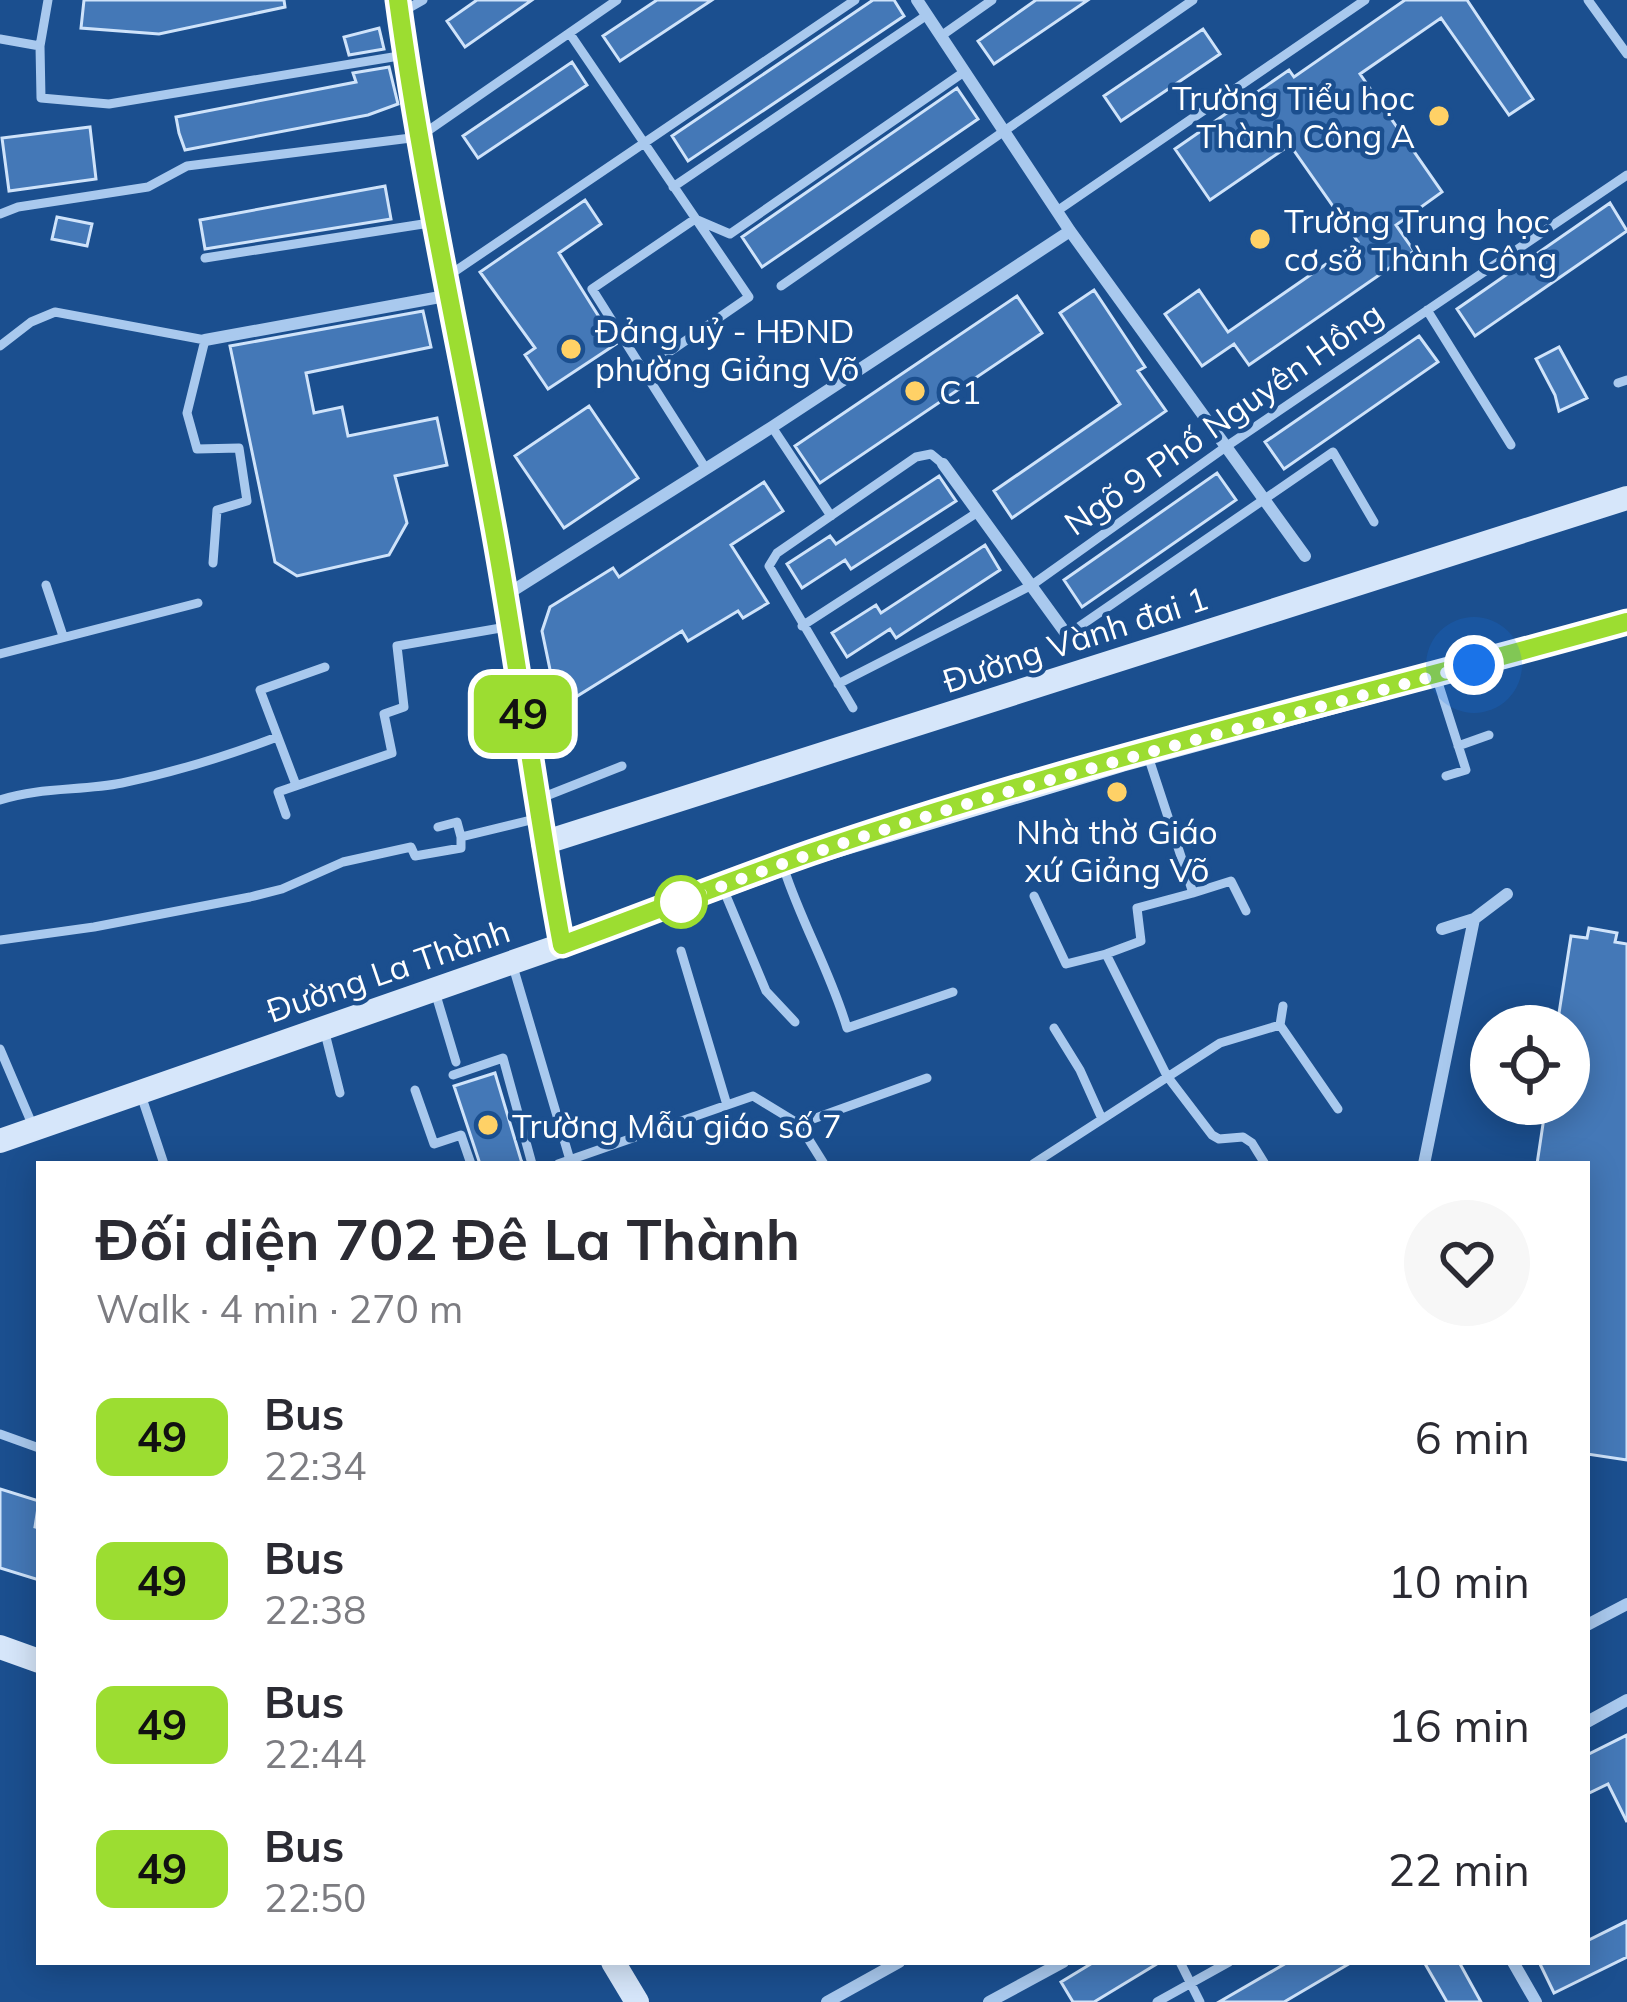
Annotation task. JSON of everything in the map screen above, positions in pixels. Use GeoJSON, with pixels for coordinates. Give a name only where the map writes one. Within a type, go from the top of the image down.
{"type":"FeatureCollection","features":[{"type":"Feature","properties":{"kind":"main road","name":"Đường Vành đai 1"},"geometry":{"type":"LineString","coordinates":[[541,831],[1627,498]]}},
{"type":"Feature","properties":{"kind":"main road","name":"Đường La Thành"},"geometry":{"type":"LineString","coordinates":[[0,1141],[782,864],[1147,753],[1627,622]]}},
{"type":"Feature","properties":{"kind":"main road"},"geometry":{"type":"LineString","coordinates":[[0,1647],[36,1660]]}},
{"type":"Feature","properties":{"kind":"main road"},"geometry":{"type":"LineString","coordinates":[[616,1965],[637,2002]]}},
{"type":"Feature","properties":{"kind":"street"},"geometry":{"type":"LineString","coordinates":[[916,0],[1070,231],[1305,556]]}},
{"type":"Feature","properties":{"kind":"street"},"geometry":{"type":"LineString","coordinates":[[399,7],[419,137],[512,626],[562,945]]}},
{"type":"Feature","properties":{"kind":"street"},"geometry":{"type":"LineString","coordinates":[[506,595],[1070,231]]}},
{"type":"Feature","properties":{"kind":"street"},"geometry":{"type":"LineString","coordinates":[[205,340],[451,295]]}},
{"type":"Feature","properties":{"kind":"street"},"geometry":{"type":"LineString","coordinates":[[943,464],[1067,635]]}},
{"type":"Feature","properties":{"kind":"street"},"geometry":{"type":"LineString","coordinates":[[1442,928],[1474,920],[1507,894]]}},
{"type":"Feature","properties":{"kind":"street"},"geometry":{"type":"LineString","coordinates":[[1425,1161],[1474,920]]}},
{"type":"Feature","properties":{"kind":"street"},"geometry":{"type":"LineString","coordinates":[[1590,1622],[1627,1604]]}},
{"type":"Feature","properties":{"kind":"street"},"geometry":{"type":"LineString","coordinates":[[1590,1719],[1627,1700]]}},
{"type":"Feature","properties":{"kind":"street"},"geometry":{"type":"LineString","coordinates":[[827,2002],[894,1965]]}},
{"type":"Feature","properties":{"kind":"street"},"geometry":{"type":"LineString","coordinates":[[989,2002],[1057,1965]]}},
{"type":"Feature","properties":{"kind":"street"},"geometry":{"type":"LineString","coordinates":[[1515,1965],[1536,2002]]}},
{"type":"Feature","properties":{"kind":"lane"},"geometry":{"type":"LineString","coordinates":[[48,0],[40,46],[41,98],[109,104],[405,55]]}},
{"type":"Feature","properties":{"kind":"lane"},"geometry":{"type":"LineString","coordinates":[[399,7],[423,0]]}},
{"type":"Feature","properties":{"kind":"lane"},"geometry":{"type":"LineString","coordinates":[[0,214],[18,207],[148,187],[187,166],[419,137],[615,0]]}},
{"type":"Feature","properties":{"kind":"lane"},"geometry":{"type":"LineString","coordinates":[[448,276],[855,0]]}},
{"type":"Feature","properties":{"kind":"lane"},"geometry":{"type":"LineString","coordinates":[[941,36],[992,0]]}},
{"type":"Feature","properties":{"kind":"lane"},"geometry":{"type":"LineString","coordinates":[[781,286],[1193,0]]}},
{"type":"Feature","properties":{"kind":"lane"},"geometry":{"type":"LineString","coordinates":[[1057,211],[1365,0]]}},
{"type":"Feature","properties":{"kind":"lane"},"geometry":{"type":"LineString","coordinates":[[1588,0],[1627,54]]}},
{"type":"Feature","properties":{"kind":"lane"},"geometry":{"type":"LineString","coordinates":[[673,188],[927,15]]}},
{"type":"Feature","properties":{"kind":"lane"},"geometry":{"type":"LineString","coordinates":[[570,34],[749,296],[643,370]]}},
{"type":"Feature","properties":{"kind":"lane"},"geometry":{"type":"LineString","coordinates":[[0,39],[40,46]]}},
{"type":"Feature","properties":{"kind":"lane"},"geometry":{"type":"LineString","coordinates":[[695,219],[730,234],[964,72]]}},
{"type":"Feature","properties":{"kind":"lane","name":"Ngõ 9 Phố Nguyên Hồng"},"geometry":{"type":"LineString","coordinates":[[838,684],[1032,585],[1227,446],[1627,175]]}},
{"type":"Feature","properties":{"kind":"lane"},"geometry":{"type":"LineString","coordinates":[[695,219],[592,289],[706,469]]}},
{"type":"Feature","properties":{"kind":"lane"},"geometry":{"type":"LineString","coordinates":[[205,259],[436,221]]}},
{"type":"Feature","properties":{"kind":"lane"},"geometry":{"type":"LineString","coordinates":[[1427,310],[1511,445]]}},
{"type":"Feature","properties":{"kind":"lane"},"geometry":{"type":"LineString","coordinates":[[0,346],[55,312],[205,340],[187,413],[197,449],[239,448],[247,501],[217,510],[213,563]]}},
{"type":"Feature","properties":{"kind":"lane"},"geometry":{"type":"LineString","coordinates":[[772,427],[831,516]]}},
{"type":"Feature","properties":{"kind":"lane"},"geometry":{"type":"LineString","coordinates":[[1067,635],[1333,452],[1375,522]]}},
{"type":"Feature","properties":{"kind":"lane"},"geometry":{"type":"LineString","coordinates":[[853,707],[769,566],[777,554],[916,457],[937,455],[943,464]]}},
{"type":"Feature","properties":{"kind":"lane"},"geometry":{"type":"LineString","coordinates":[[802,626],[978,512]]}},
{"type":"Feature","properties":{"kind":"lane"},"geometry":{"type":"LineString","coordinates":[[46,585],[63,636]]}},
{"type":"Feature","properties":{"kind":"lane"},"geometry":{"type":"LineString","coordinates":[[0,654],[198,603]]}},
{"type":"Feature","properties":{"kind":"lane"},"geometry":{"type":"LineString","coordinates":[[286,814],[278,792],[392,753],[384,714],[404,707],[397,646],[512,626]]}},
{"type":"Feature","properties":{"kind":"lane"},"geometry":{"type":"LineString","coordinates":[[296,785],[260,690],[325,668]]}},
{"type":"Feature","properties":{"kind":"lane"},"geometry":{"type":"LineString","coordinates":[[1436,676],[1466,770],[1446,776]]}},
{"type":"Feature","properties":{"kind":"lane"},"geometry":{"type":"LineString","coordinates":[[1458,746],[1490,735]]}},
{"type":"Feature","properties":{"kind":"lane"},"geometry":{"type":"LineString","coordinates":[[0,800],[26,792],[118,784],[224,757],[277,737]]}},
{"type":"Feature","properties":{"kind":"lane"},"geometry":{"type":"LineString","coordinates":[[1147,753],[1193,893]]}},
{"type":"Feature","properties":{"kind":"lane"},"geometry":{"type":"LineString","coordinates":[[536,800],[622,766]]}},
{"type":"Feature","properties":{"kind":"lane"},"geometry":{"type":"LineString","coordinates":[[0,940],[250,897],[361,856],[411,847],[415,856],[461,848],[457,822],[438,826]]}},
{"type":"Feature","properties":{"kind":"lane"},"geometry":{"type":"LineString","coordinates":[[461,837],[541,831]]}},
{"type":"Feature","properties":{"kind":"lane"},"geometry":{"type":"LineString","coordinates":[[782,864],[799,915],[836,988],[848,1028],[952,992]]}},
{"type":"Feature","properties":{"kind":"lane"},"geometry":{"type":"LineString","coordinates":[[1034,896],[1066,964],[1142,941],[1137,908],[1231,881],[1246,911]]}},
{"type":"Feature","properties":{"kind":"lane"},"geometry":{"type":"LineString","coordinates":[[722,886],[766,992],[795,1022]]}},
{"type":"Feature","properties":{"kind":"lane"},"geometry":{"type":"LineString","coordinates":[[681,951],[727,1105]]}},
{"type":"Feature","properties":{"kind":"lane"},"geometry":{"type":"LineString","coordinates":[[1106,954],[1167,1076],[1213,1135],[1243,1137],[1263,1161]]}},
{"type":"Feature","properties":{"kind":"lane"},"geometry":{"type":"LineString","coordinates":[[512,962],[564,1161]]}},
{"type":"Feature","properties":{"kind":"lane"},"geometry":{"type":"LineString","coordinates":[[434,989],[456,1062]]}},
{"type":"Feature","properties":{"kind":"lane"},"geometry":{"type":"LineString","coordinates":[[1283,1006],[1280,1025],[1338,1108]]}},
{"type":"Feature","properties":{"kind":"lane"},"geometry":{"type":"LineString","coordinates":[[1039,1161],[1220,1043],[1280,1025]]}},
{"type":"Feature","properties":{"kind":"lane"},"geometry":{"type":"LineString","coordinates":[[323,1028],[340,1093]]}},
{"type":"Feature","properties":{"kind":"lane"},"geometry":{"type":"LineString","coordinates":[[1054,1028],[1102,1119]]}},
{"type":"Feature","properties":{"kind":"lane"},"geometry":{"type":"LineString","coordinates":[[0,1049],[34,1129]]}},
{"type":"Feature","properties":{"kind":"lane"},"geometry":{"type":"LineString","coordinates":[[453,1075],[502,1058],[531,1161]]}},
{"type":"Feature","properties":{"kind":"lane"},"geometry":{"type":"LineString","coordinates":[[799,1124],[927,1078]]}},
{"type":"Feature","properties":{"kind":"lane"},"geometry":{"type":"LineString","coordinates":[[415,1090],[434,1144],[461,1135],[470,1161]]}},
{"type":"Feature","properties":{"kind":"lane"},"geometry":{"type":"LineString","coordinates":[[139,1091],[163,1161]]}},
{"type":"Feature","properties":{"kind":"lane"},"geometry":{"type":"LineString","coordinates":[[567,1161],[753,1096],[799,1124],[822,1161]]}},
{"type":"Feature","properties":{"kind":"lane"},"geometry":{"type":"LineString","coordinates":[[0,1434],[36,1447]]}},
{"type":"Feature","properties":{"kind":"lane"},"geometry":{"type":"LineString","coordinates":[[1182,1965],[1200,2002]]}},
{"type":"Feature","properties":{"kind":"lane"},"geometry":{"type":"LineString","coordinates":[[1157,2002],[1224,1965]]}},
{"type":"Feature","properties":{"kind":"building"},"geometry":{"type":"Polygon","coordinates":[[[84,0],[284,0],[285,7],[159,34],[81,28],[84,0]]]}},
{"type":"Feature","properties":{"kind":"building"},"geometry":{"type":"Polygon","coordinates":[[[477,0],[532,0],[465,47],[447,21],[477,0]]]}},
{"type":"Feature","properties":{"kind":"building"},"geometry":{"type":"Polygon","coordinates":[[[657,0],[712,0],[620,61],[603,36],[657,0]]]}},
{"type":"Feature","properties":{"kind":"building"},"geometry":{"type":"Polygon","coordinates":[[[873,0],[894,0],[904,16],[688,161],[672,136],[873,0]]]}},
{"type":"Feature","properties":{"kind":"building"},"geometry":{"type":"Polygon","coordinates":[[[1036,0],[1088,0],[994,64],[978,41],[1036,0]]]}},
{"type":"Feature","properties":{"kind":"building"},"geometry":{"type":"Polygon","coordinates":[[[1405,0],[1467,0],[1533,99],[1509,115],[1441,18],[1360,74],[1442,192],[1396,225],[1414,251],[1249,365],[1234,344],[1202,366],[1165,314],[1199,290],[1228,332],[1358,242],[1290,145],[1210,200],[1175,149],[1289,70],[1294,77],[1405,0]]]}},
{"type":"Feature","properties":{"kind":"building"},"geometry":{"type":"Polygon","coordinates":[[[379,28],[384,49],[349,55],[344,37],[379,28]]]}},
{"type":"Feature","properties":{"kind":"building"},"geometry":{"type":"Polygon","coordinates":[[[1203,29],[1220,54],[1121,121],[1104,96],[1203,29]]]}},
{"type":"Feature","properties":{"kind":"building"},"geometry":{"type":"Polygon","coordinates":[[[572,62],[587,85],[478,158],[463,136],[572,62]]]}},
{"type":"Feature","properties":{"kind":"building"},"geometry":{"type":"Polygon","coordinates":[[[389,67],[398,104],[368,115],[185,150],[176,117],[356,82],[353,73],[389,67]]]}},
{"type":"Feature","properties":{"kind":"building"},"geometry":{"type":"Polygon","coordinates":[[[957,88],[978,119],[762,267],[742,237],[957,88]]]}},
{"type":"Feature","properties":{"kind":"building"},"geometry":{"type":"Polygon","coordinates":[[[90,127],[96,179],[9,191],[2,138],[90,127]]]}},
{"type":"Feature","properties":{"kind":"building"},"geometry":{"type":"Polygon","coordinates":[[[385,186],[391,219],[205,249],[200,220],[385,186]]]}},
{"type":"Feature","properties":{"kind":"building"},"geometry":{"type":"Polygon","coordinates":[[[585,200],[601,224],[559,253],[616,344],[548,389],[525,355],[535,348],[480,272],[585,200]]]}},
{"type":"Feature","properties":{"kind":"building"},"geometry":{"type":"Polygon","coordinates":[[[1610,203],[1627,231],[1475,336],[1457,309],[1610,203]]]}},
{"type":"Feature","properties":{"kind":"building"},"geometry":{"type":"Polygon","coordinates":[[[57,217],[92,224],[87,246],[52,239],[57,217]]]}},
{"type":"Feature","properties":{"kind":"building"},"geometry":{"type":"Polygon","coordinates":[[[1094,290],[1145,367],[1138,371],[1166,411],[1012,518],[994,491],[1120,404],[1060,313],[1094,290]]]}},
{"type":"Feature","properties":{"kind":"building","name":"C1"},"geometry":{"type":"Polygon","coordinates":[[[1017,296],[1042,333],[820,483],[795,446],[1017,296]]]}},
{"type":"Feature","properties":{"kind":"building"},"geometry":{"type":"Polygon","coordinates":[[[423,311],[431,347],[306,373],[314,413],[342,407],[348,436],[437,418],[447,465],[395,476],[407,523],[389,555],[297,576],[275,562],[230,346],[423,311]]]}},
{"type":"Feature","properties":{"kind":"building"},"geometry":{"type":"Polygon","coordinates":[[[1419,336],[1438,362],[1284,469],[1265,442],[1419,336]]]}},
{"type":"Feature","properties":{"kind":"building"},"geometry":{"type":"Polygon","coordinates":[[[1559,347],[1587,398],[1559,411],[1536,359],[1559,347]]]}},
{"type":"Feature","properties":{"kind":"building"},"geometry":{"type":"Polygon","coordinates":[[[589,406],[638,478],[564,528],[515,456],[589,406]]]}},
{"type":"Feature","properties":{"kind":"building"},"geometry":{"type":"Polygon","coordinates":[[[1217,473],[1236,500],[1082,607],[1064,580],[1217,473]]]}},
{"type":"Feature","properties":{"kind":"building"},"geometry":{"type":"Polygon","coordinates":[[[939,476],[956,501],[851,569],[845,560],[802,588],[787,564],[830,536],[836,544],[939,476]]]}},
{"type":"Feature","properties":{"kind":"building"},"geometry":{"type":"Polygon","coordinates":[[[764,482],[783,511],[731,545],[768,603],[743,618],[738,611],[688,641],[682,631],[558,708],[542,631],[550,607],[613,568],[619,577],[764,482]]]}},
{"type":"Feature","properties":{"kind":"building"},"geometry":{"type":"Polygon","coordinates":[[[985,545],[1000,570],[896,638],[890,629],[847,657],[832,633],[876,605],[881,613],[985,545]]]}},
{"type":"Feature","properties":{"kind":"building"},"geometry":{"type":"Polygon","coordinates":[[[1589,928],[1617,933],[1615,942],[1627,944],[1627,1460],[1590,1454],[1590,1161],[1537,1161],[1543,1125],[1590,1125],[1590,1005],[1560,1005],[1571,936],[1587,938],[1589,928]]]}},
{"type":"Feature","properties":{"kind":"building","name":"Trường Mẫu giáo số 7"},"geometry":{"type":"Polygon","coordinates":[[[495,1073],[522,1161],[479,1161],[454,1086],[495,1073]]]}},
{"type":"Feature","properties":{"kind":"building"},"geometry":{"type":"Polygon","coordinates":[[[0,1489],[36,1500],[36,1579],[0,1568],[0,1489]]]}},
{"type":"Feature","properties":{"kind":"building"},"geometry":{"type":"Polygon","coordinates":[[[1627,1735],[1627,1822],[1608,1784],[1590,1793],[1590,1754],[1627,1735]]]}},
{"type":"Feature","properties":{"kind":"building"},"geometry":{"type":"Polygon","coordinates":[[[1627,1921],[1627,1957],[1554,1993],[1540,1965],[1590,1965],[1590,1940],[1627,1921]]]}},
{"type":"Feature","properties":{"kind":"building"},"geometry":{"type":"Polygon","coordinates":[[[1089,1965],[1155,1965],[1094,2002],[1073,2002],[1061,1982],[1089,1965]]]}},
{"type":"Feature","properties":{"kind":"building"},"geometry":{"type":"Polygon","coordinates":[[[1283,1965],[1347,1965],[1284,2002],[1219,2002],[1283,1965]]]}},
{"type":"Feature","properties":{"kind":"building"},"geometry":{"type":"Polygon","coordinates":[[[1426,1965],[1461,1965],[1481,2002],[1447,2002],[1426,1965]]]}},
{"type":"Feature","properties":{"kind":"bus line","name":"49"},"geometry":{"type":"LineString","coordinates":[[398,0],[419,137],[512,626],[538,818],[562,945],[812,853],[920,819],[1627,622]]}},
{"type":"Feature","properties":{"kind":"place","name":"Trường Tiểu học Thành Công A"},"geometry":{"type":"Point","coordinates":[1439,116]}},
{"type":"Feature","properties":{"kind":"place","name":"Trường Trung học cơ sở Thành Công"},"geometry":{"type":"Point","coordinates":[1260,239]}},
{"type":"Feature","properties":{"kind":"place","name":"Đảng uỷ - HĐND phường Giảng Võ"},"geometry":{"type":"Point","coordinates":[571,349]}},
{"type":"Feature","properties":{"kind":"place","name":"C1"},"geometry":{"type":"Point","coordinates":[915,391]}},
{"type":"Feature","properties":{"kind":"place","name":"Nhà thờ Giáo xứ Giảng Võ"},"geometry":{"type":"Point","coordinates":[1117,792]}},
{"type":"Feature","properties":{"kind":"place","name":"Trường Mẫu giáo số 7"},"geometry":{"type":"Point","coordinates":[488,1125]}},
{"type":"Feature","properties":{"kind":"route"},"geometry":{"type":"LineString","coordinates":[[681,902],[920,819],[1474,665]]}}]}
